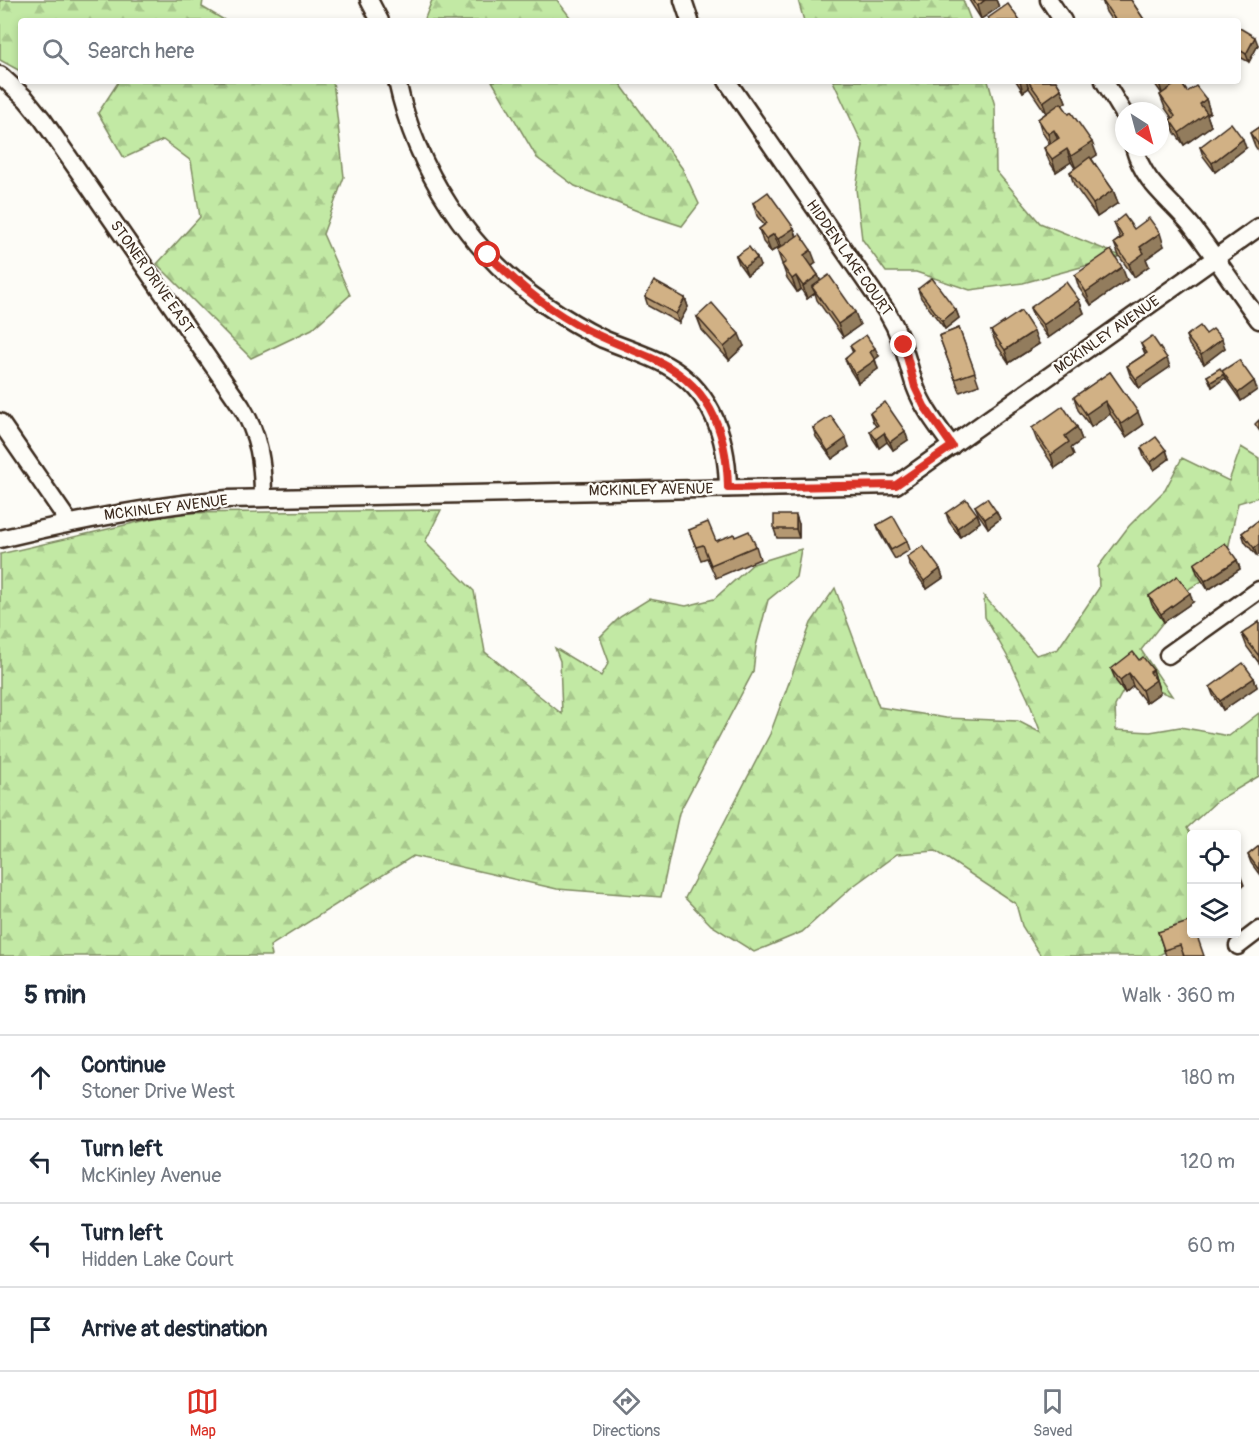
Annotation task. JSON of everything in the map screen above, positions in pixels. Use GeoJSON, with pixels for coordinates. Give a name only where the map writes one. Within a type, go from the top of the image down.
{"type":"FeatureCollection","features":[{"type":"Feature","properties":{"kind":"street"},"geometry":{"type":"LineString","coordinates":[[369,0],[378,18]]}},
{"type":"Feature","properties":{"kind":"street"},"geometry":{"type":"LineString","coordinates":[[683,0],[689,18]]}},
{"type":"Feature","properties":{"kind":"street"},"geometry":{"type":"LineString","coordinates":[[1049,0],[1061,18]]}},
{"type":"Feature","properties":{"kind":"street","name":"STONER DRIVE EAST"},"geometry":{"type":"LineString","coordinates":[[0,75],[26,99],[43,120],[241,406],[256,436],[261,455],[264,498]]}},
{"type":"Feature","properties":{"kind":"street"},"geometry":{"type":"LineString","coordinates":[[398,84],[411,132],[426,165],[443,197],[463,226],[515,281],[543,303],[605,339],[668,366],[684,378],[705,402],[721,431],[726,450],[728,488]]}},
{"type":"Feature","properties":{"kind":"street","name":"HIDDEN LAKE COURT"},"geometry":{"type":"LineString","coordinates":[[729,84],[887,312],[904,345],[915,387],[924,406],[952,446]]}},
{"type":"Feature","properties":{"kind":"street"},"geometry":{"type":"LineString","coordinates":[[1106,84],[1117,102]]}},
{"type":"Feature","properties":{"kind":"street"},"geometry":{"type":"LineString","coordinates":[[1137,156],[1150,183],[1176,208],[1259,320]]}},
{"type":"Feature","properties":{"kind":"street","name":"MCKINLEY AVENUE"},"geometry":{"type":"LineString","coordinates":[[0,539],[69,522],[164,506],[264,498],[896,485],[1259,227]]}},
{"type":"Feature","properties":{"kind":"street"},"geometry":{"type":"LineString","coordinates":[[0,422],[69,522]]}},
{"type":"Feature","properties":{"kind":"street"},"geometry":{"type":"LineString","coordinates":[[1168,655],[1259,591]]}},
{"type":"Feature","properties":{"kind":"street"},"geometry":{"type":"LineString","coordinates":[[1238,946],[1259,930]]}},
{"type":"Feature","properties":{"kind":"green space"},"geometry":{"type":"Polygon","coordinates":[[[0,0],[203,0],[202,7],[221,18],[18,18],[18,70],[0,60],[0,0]]]}},
{"type":"Feature","properties":{"kind":"green space"},"geometry":{"type":"Polygon","coordinates":[[[432,0],[557,0],[571,18],[425,18],[432,0]]]}},
{"type":"Feature","properties":{"kind":"green space"},"geometry":{"type":"Polygon","coordinates":[[[798,0],[963,0],[970,18],[803,18],[798,0]]]}},
{"type":"Feature","properties":{"kind":"green space"},"geometry":{"type":"Polygon","coordinates":[[[117,84],[333,84],[344,177],[323,234],[350,295],[312,329],[251,358],[157,264],[200,217],[191,161],[163,140],[124,158],[98,113],[117,84]]]}},
{"type":"Feature","properties":{"kind":"green space"},"geometry":{"type":"Polygon","coordinates":[[[494,84],[620,84],[682,168],[699,204],[682,226],[575,186],[537,158],[494,84]]]}},
{"type":"Feature","properties":{"kind":"green space"},"geometry":{"type":"Polygon","coordinates":[[[834,84],[989,84],[995,106],[996,171],[1040,223],[1121,256],[1023,283],[970,290],[916,272],[886,272],[862,239],[856,189],[863,145],[834,84]]]}},
{"type":"Feature","properties":{"kind":"green space"},"geometry":{"type":"Polygon","coordinates":[[[1241,447],[1259,458],[1259,497],[1238,503],[1224,568],[1190,588],[1141,650],[1172,696],[1129,680],[1115,706],[1116,730],[1150,732],[1180,727],[1229,736],[1259,713],[1259,776],[1217,801],[1187,828],[1186,939],[1158,956],[1041,956],[1022,926],[1016,904],[936,851],[897,854],[852,887],[802,932],[754,952],[711,925],[685,898],[770,734],[811,623],[835,588],[879,707],[946,718],[1018,721],[1041,733],[1010,661],[985,617],[984,596],[1036,655],[1058,649],[1099,588],[1098,567],[1129,526],[1165,490],[1182,458],[1229,481],[1241,447]]]}},
{"type":"Feature","properties":{"kind":"green space"},"geometry":{"type":"Polygon","coordinates":[[[441,510],[425,542],[474,591],[485,652],[562,714],[560,661],[555,648],[601,676],[609,662],[600,637],[620,617],[649,599],[686,606],[714,599],[753,564],[801,549],[796,577],[768,600],[756,646],[753,672],[679,813],[661,897],[557,889],[413,856],[270,946],[272,956],[0,956],[0,554],[177,513],[441,510]]]}},
{"type":"Feature","properties":{"kind":"building"},"geometry":{"type":"Polygon","coordinates":[[[973,0],[985,0],[977,6],[973,0]]]}},
{"type":"Feature","properties":{"kind":"building"},"geometry":{"type":"Polygon","coordinates":[[[1102,0],[1131,0],[1143,18],[1114,18],[1102,0]]]}},
{"type":"Feature","properties":{"kind":"building"},"geometry":{"type":"Polygon","coordinates":[[[1008,4],[1018,18],[988,18],[1008,4]]]}},
{"type":"Feature","properties":{"kind":"building"},"geometry":{"type":"Polygon","coordinates":[[[1241,29],[1255,37],[1246,54],[1241,51],[1241,29]]]}},
{"type":"Feature","properties":{"kind":"building"},"geometry":{"type":"Polygon","coordinates":[[[1030,84],[1058,84],[1061,89],[1043,102],[1030,84]]]}},
{"type":"Feature","properties":{"kind":"building"},"geometry":{"type":"Polygon","coordinates":[[[1176,84],[1182,84],[1187,92],[1196,86],[1206,99],[1200,104],[1207,113],[1179,133],[1170,120],[1175,116],[1169,108],[1169,102],[1165,102],[1160,95],[1176,84]]]}},
{"type":"Feature","properties":{"kind":"building"},"geometry":{"type":"Polygon","coordinates":[[[1061,103],[1069,114],[1071,112],[1092,142],[1071,156],[1067,149],[1052,159],[1044,148],[1059,138],[1054,130],[1048,134],[1038,119],[1061,103]]]}},
{"type":"Feature","properties":{"kind":"building"},"geometry":{"type":"Polygon","coordinates":[[[1231,123],[1243,139],[1212,163],[1200,147],[1231,123]]]}},
{"type":"Feature","properties":{"kind":"building"},"geometry":{"type":"Polygon","coordinates":[[[1259,127],[1259,145],[1250,133],[1259,127]]]}},
{"type":"Feature","properties":{"kind":"building"},"geometry":{"type":"Polygon","coordinates":[[[1090,157],[1113,190],[1093,204],[1070,172],[1090,157]]]}},
{"type":"Feature","properties":{"kind":"building"},"geometry":{"type":"Polygon","coordinates":[[[768,192],[794,228],[778,239],[774,234],[766,239],[759,229],[767,223],[753,203],[768,192]]]}},
{"type":"Feature","properties":{"kind":"building"},"geometry":{"type":"Polygon","coordinates":[[[1124,215],[1134,229],[1149,218],[1160,233],[1140,247],[1144,253],[1129,264],[1114,243],[1123,237],[1114,223],[1124,215]]]}},
{"type":"Feature","properties":{"kind":"building"},"geometry":{"type":"Polygon","coordinates":[[[800,234],[811,250],[804,255],[818,275],[803,286],[796,276],[792,279],[782,265],[786,262],[777,250],[800,234]]]}},
{"type":"Feature","properties":{"kind":"building"},"geometry":{"type":"Polygon","coordinates":[[[749,247],[757,258],[744,267],[736,256],[749,247]]]}},
{"type":"Feature","properties":{"kind":"building"},"geometry":{"type":"Polygon","coordinates":[[[1111,250],[1122,267],[1086,292],[1075,275],[1111,250]]]}},
{"type":"Feature","properties":{"kind":"building"},"geometry":{"type":"Polygon","coordinates":[[[829,275],[855,312],[838,324],[812,287],[829,275]]]}},
{"type":"Feature","properties":{"kind":"building"},"geometry":{"type":"Polygon","coordinates":[[[932,278],[956,310],[942,321],[918,289],[932,278]]]}},
{"type":"Feature","properties":{"kind":"building"},"geometry":{"type":"Polygon","coordinates":[[[654,281],[685,298],[676,314],[645,297],[654,281]]]}},
{"type":"Feature","properties":{"kind":"building"},"geometry":{"type":"Polygon","coordinates":[[[1066,282],[1079,300],[1043,325],[1030,308],[1066,282]]]}},
{"type":"Feature","properties":{"kind":"building"},"geometry":{"type":"Polygon","coordinates":[[[712,303],[739,334],[724,347],[697,317],[712,303]]]}},
{"type":"Feature","properties":{"kind":"building"},"geometry":{"type":"Polygon","coordinates":[[[1021,311],[1034,331],[1005,350],[991,331],[1021,311]]]}},
{"type":"Feature","properties":{"kind":"building"},"geometry":{"type":"Polygon","coordinates":[[[1200,326],[1206,334],[1213,329],[1222,339],[1201,355],[1186,336],[1200,326]]]}},
{"type":"Feature","properties":{"kind":"building"},"geometry":{"type":"Polygon","coordinates":[[[959,328],[975,372],[955,379],[939,336],[959,328]]]}},
{"type":"Feature","properties":{"kind":"building"},"geometry":{"type":"Polygon","coordinates":[[[866,335],[875,348],[870,352],[875,360],[855,374],[845,359],[854,351],[850,346],[866,335]]]}},
{"type":"Feature","properties":{"kind":"building"},"geometry":{"type":"Polygon","coordinates":[[[1152,336],[1167,358],[1136,379],[1127,366],[1147,353],[1141,344],[1152,336]]]}},
{"type":"Feature","properties":{"kind":"building"},"geometry":{"type":"Polygon","coordinates":[[[1239,360],[1254,381],[1238,393],[1222,371],[1239,360]]]}},
{"type":"Feature","properties":{"kind":"building"},"geometry":{"type":"Polygon","coordinates":[[[1220,368],[1224,374],[1211,382],[1207,376],[1220,368]]]}},
{"type":"Feature","properties":{"kind":"building"},"geometry":{"type":"Polygon","coordinates":[[[1110,372],[1138,412],[1121,424],[1105,401],[1086,414],[1074,397],[1110,372]]]}},
{"type":"Feature","properties":{"kind":"building"},"geometry":{"type":"Polygon","coordinates":[[[885,402],[905,431],[890,442],[884,433],[876,439],[870,431],[878,425],[870,413],[885,402]]]}},
{"type":"Feature","properties":{"kind":"building"},"geometry":{"type":"Polygon","coordinates":[[[1063,406],[1077,427],[1065,436],[1069,442],[1051,455],[1032,428],[1063,406]]]}},
{"type":"Feature","properties":{"kind":"building"},"geometry":{"type":"Polygon","coordinates":[[[831,416],[846,438],[828,451],[813,428],[831,416]]]}},
{"type":"Feature","properties":{"kind":"building"},"geometry":{"type":"Polygon","coordinates":[[[1156,437],[1166,450],[1151,462],[1141,448],[1156,437]]]}},
{"type":"Feature","properties":{"kind":"building"},"geometry":{"type":"Polygon","coordinates":[[[987,498],[996,511],[985,519],[975,506],[987,498]]]}},
{"type":"Feature","properties":{"kind":"building"},"geometry":{"type":"Polygon","coordinates":[[[966,499],[977,514],[957,528],[946,513],[966,499]]]}},
{"type":"Feature","properties":{"kind":"building"},"geometry":{"type":"Polygon","coordinates":[[[774,515],[796,515],[796,529],[774,529],[774,515]]]}},
{"type":"Feature","properties":{"kind":"building"},"geometry":{"type":"Polygon","coordinates":[[[893,516],[907,541],[891,550],[877,525],[893,516]]]}},
{"type":"Feature","properties":{"kind":"building"},"geometry":{"type":"Polygon","coordinates":[[[1259,520],[1259,544],[1254,548],[1242,533],[1259,520]]]}},
{"type":"Feature","properties":{"kind":"building"},"geometry":{"type":"Polygon","coordinates":[[[708,522],[716,541],[749,531],[756,546],[711,565],[703,545],[696,547],[689,530],[708,522]]]}},
{"type":"Feature","properties":{"kind":"building"},"geometry":{"type":"Polygon","coordinates":[[[1225,543],[1237,560],[1205,581],[1194,564],[1225,543]]]}},
{"type":"Feature","properties":{"kind":"building"},"geometry":{"type":"Polygon","coordinates":[[[923,546],[940,569],[924,581],[907,557],[923,546]]]}},
{"type":"Feature","properties":{"kind":"building"},"geometry":{"type":"Polygon","coordinates":[[[1177,576],[1190,593],[1161,614],[1149,596],[1177,576]]]}},
{"type":"Feature","properties":{"kind":"building"},"geometry":{"type":"Polygon","coordinates":[[[1259,622],[1259,656],[1242,634],[1259,622]]]}},
{"type":"Feature","properties":{"kind":"building"},"geometry":{"type":"Polygon","coordinates":[[[1133,652],[1139,660],[1143,657],[1153,670],[1150,672],[1156,680],[1142,690],[1129,673],[1120,680],[1111,669],[1133,652]]]}},
{"type":"Feature","properties":{"kind":"building"},"geometry":{"type":"Polygon","coordinates":[[[1243,663],[1254,678],[1220,701],[1210,687],[1243,663]]]}},
{"type":"Feature","properties":{"kind":"building"},"geometry":{"type":"Polygon","coordinates":[[[1259,846],[1259,870],[1248,855],[1259,846]]]}},
{"type":"Feature","properties":{"kind":"building"},"geometry":{"type":"Polygon","coordinates":[[[1187,922],[1187,938],[1198,938],[1204,956],[1184,956],[1180,945],[1164,950],[1158,932],[1187,922]]]}},
{"type":"Feature","properties":{"kind":"route"},"geometry":{"type":"LineString","coordinates":[[488,255],[515,281],[573,323],[650,357],[668,366],[684,378],[712,411],[721,431],[726,450],[728,488],[896,485],[952,446],[924,406],[915,387],[904,345]]}}]}
